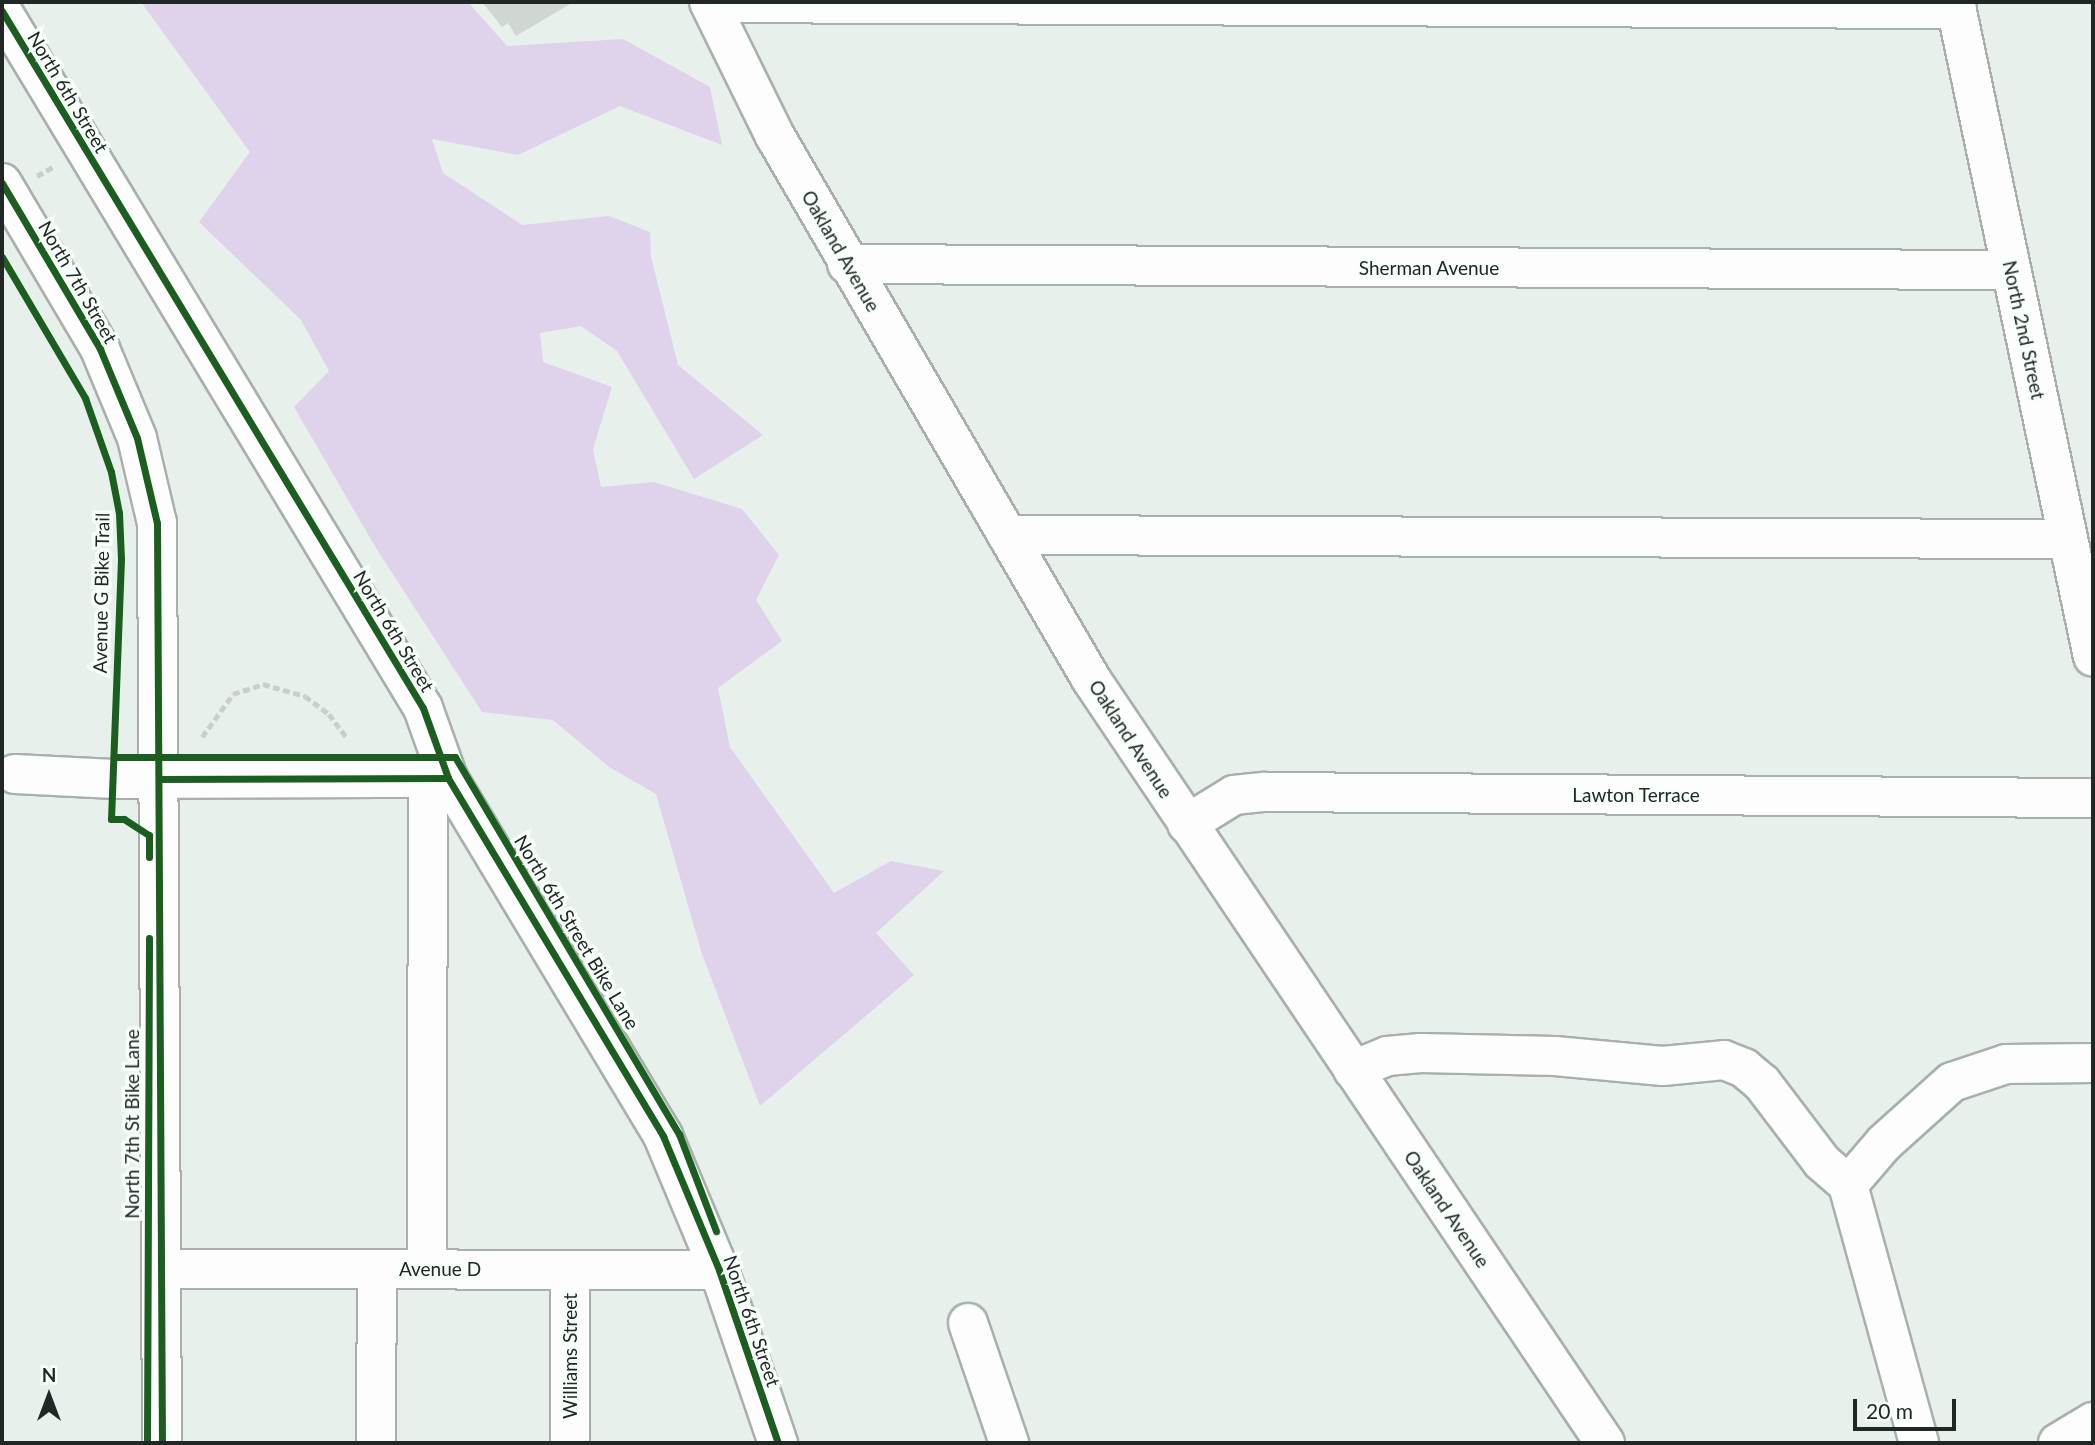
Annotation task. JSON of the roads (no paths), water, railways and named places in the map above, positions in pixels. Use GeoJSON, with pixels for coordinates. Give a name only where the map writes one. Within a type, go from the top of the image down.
{"type":"FeatureCollection","features":[{"type":"Feature","properties":{"kind":"street"},"geometry":{"type":"LineString","coordinates":[[710,2],[1956,6]]}},
{"type":"Feature","properties":{"kind":"street","name":"Oakland Avenue"},"geometry":{"type":"LineString","coordinates":[[710,2],[741,71],[847,264],[1091,679],[1605,1443]]}},
{"type":"Feature","properties":{"kind":"street","name":"North 2nd Street"},"geometry":{"type":"LineString","coordinates":[[1956,6],[2093,657]]}},
{"type":"Feature","properties":{"kind":"street","name":"North 6th Street"},"geometry":{"type":"LineString","coordinates":[[2,11],[423,708],[438,778],[663,1136],[719,1270],[778,1443]]}},
{"type":"Feature","properties":{"kind":"street","name":"North 7th Street"},"geometry":{"type":"LineString","coordinates":[[16,182],[100,349],[137,439],[152,491],[160,564],[162,1443]]}},
{"type":"Feature","properties":{"kind":"street","name":"Sherman Avenue"},"geometry":{"type":"LineString","coordinates":[[847,264],[2011,270]]}},
{"type":"Feature","properties":{"kind":"street"},"geometry":{"type":"LineString","coordinates":[[1007,535],[2068,539]]}},
{"type":"Feature","properties":{"kind":"street"},"geometry":{"type":"LineString","coordinates":[[15,774],[160,779],[438,778],[427,1269]]}},
{"type":"Feature","properties":{"kind":"street","name":"Lawton Terrace"},"geometry":{"type":"LineString","coordinates":[[1187,824],[1234,795],[1265,792],[2093,798]]}},
{"type":"Feature","properties":{"kind":"street"},"geometry":{"type":"LineString","coordinates":[[1353,1070],[1387,1056],[1421,1053],[1555,1056],[1663,1066],[1724,1060],[1744,1068],[1762,1083],[1804,1142],[1848,1185],[1919,1443]]}},
{"type":"Feature","properties":{"kind":"street"},"geometry":{"type":"LineString","coordinates":[[1848,1185],[1884,1143],[1952,1082],[2006,1064],[2093,1063]]}},
{"type":"Feature","properties":{"kind":"street","name":"Avenue D"},"geometry":{"type":"LineString","coordinates":[[162,1269],[719,1270]]}},
{"type":"Feature","properties":{"kind":"street"},"geometry":{"type":"LineString","coordinates":[[376,1443],[377,1269]]}},
{"type":"Feature","properties":{"kind":"street","name":"Williams Street"},"geometry":{"type":"LineString","coordinates":[[570,1270],[570,1443]]}},
{"type":"Feature","properties":{"kind":"street"},"geometry":{"type":"LineString","coordinates":[[968,1323],[1009,1443]]}},
{"type":"Feature","properties":{"kind":"street"},"geometry":{"type":"LineString","coordinates":[[2058,1443],[2093,1422]]}}]}
